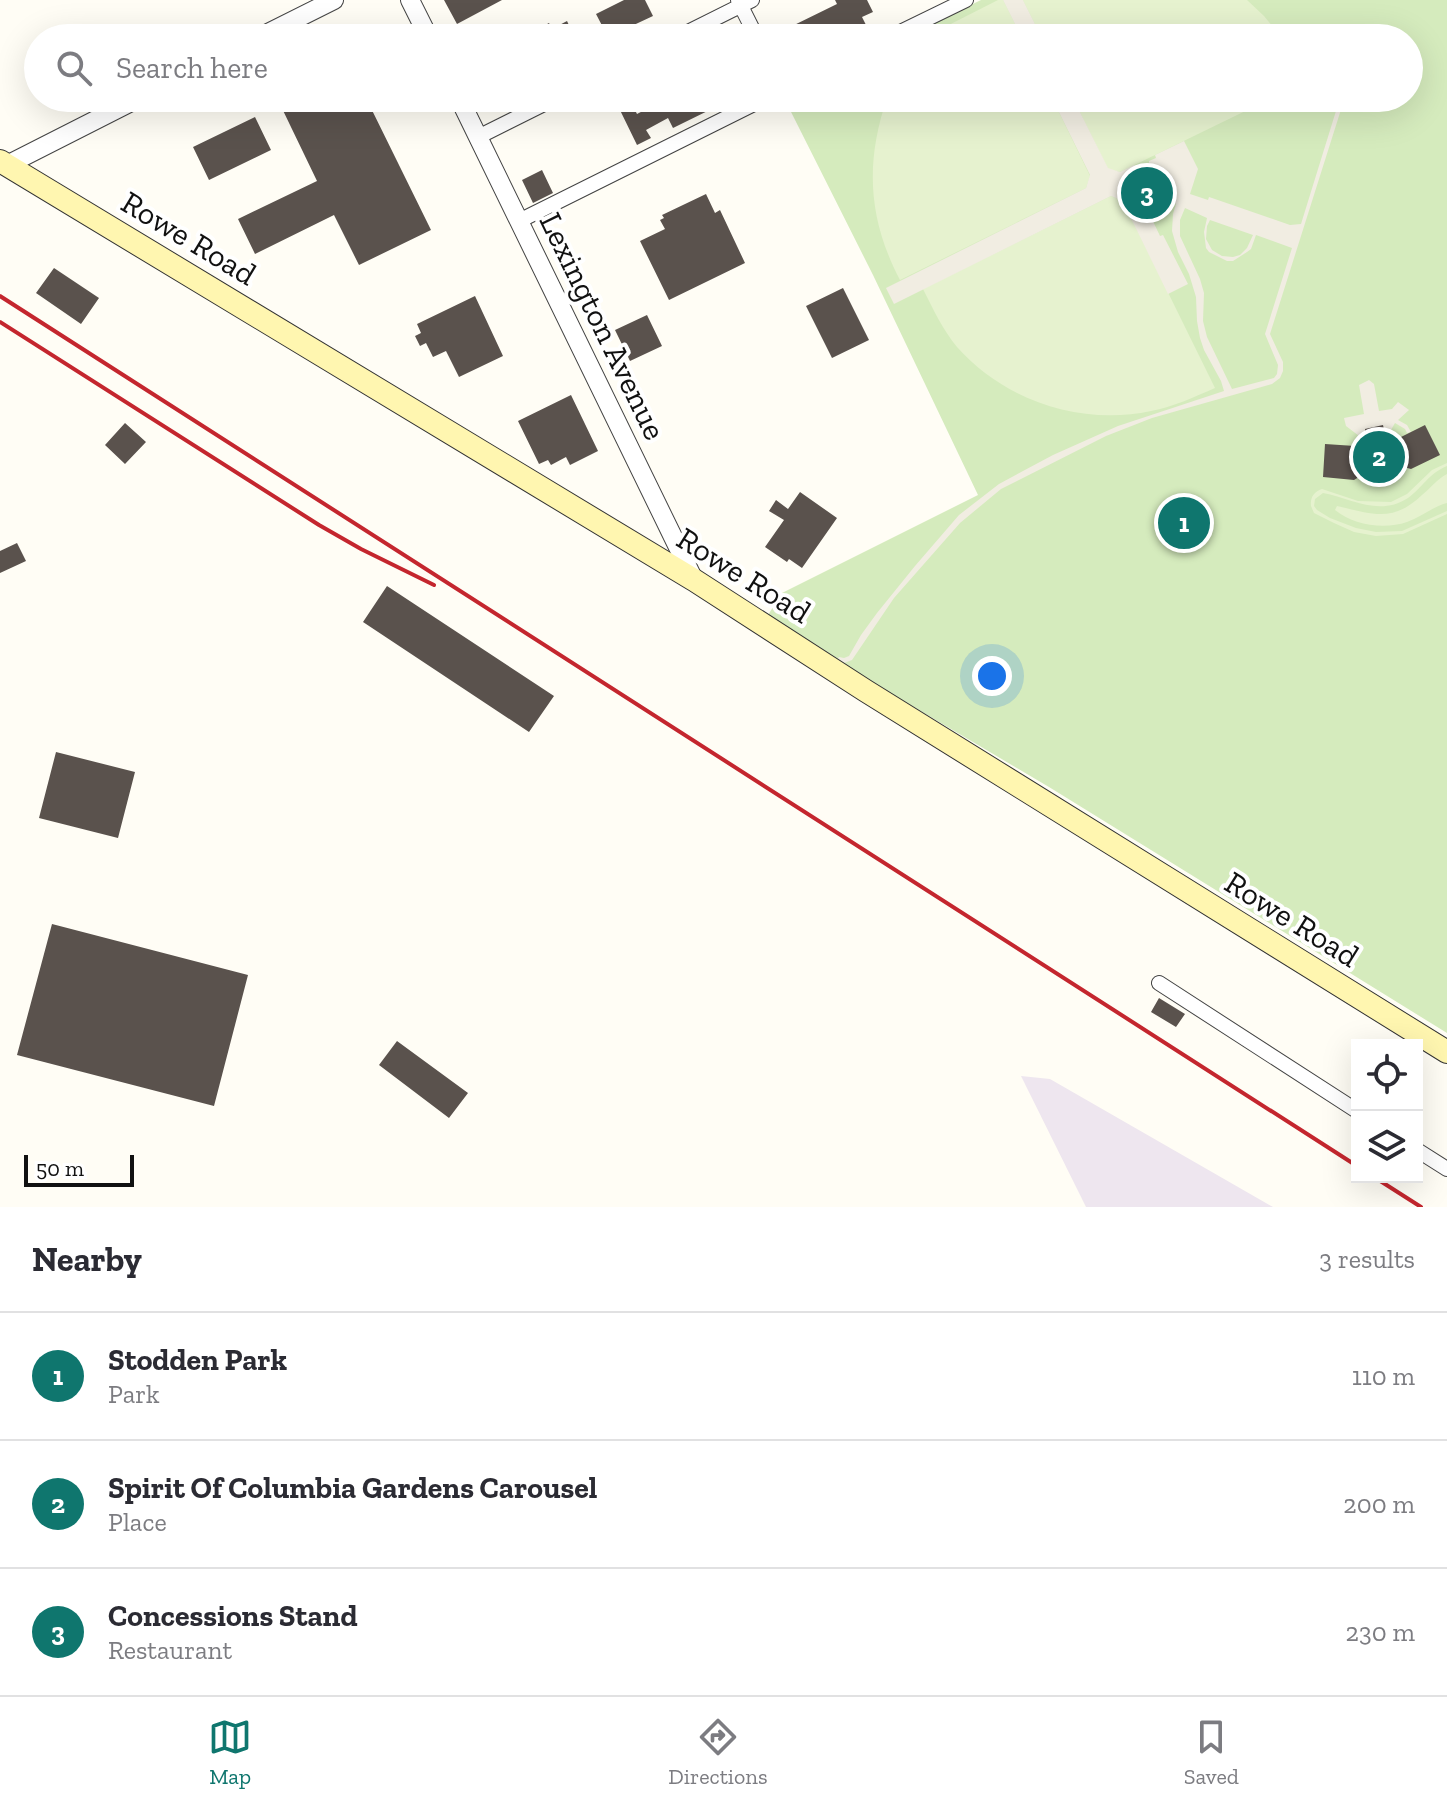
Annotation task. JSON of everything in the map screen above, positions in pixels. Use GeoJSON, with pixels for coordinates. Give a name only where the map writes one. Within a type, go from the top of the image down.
{"type":"FeatureCollection","features":[{"type":"Feature","properties":{"kind":"main road","name":"Rowe Road"},"geometry":{"type":"LineString","coordinates":[[2,165],[694,580],[893,708],[1447,1052]]}},
{"type":"Feature","properties":{"kind":"street"},"geometry":{"type":"LineString","coordinates":[[286,24],[334,0]]}},
{"type":"Feature","properties":{"kind":"street"},"geometry":{"type":"LineString","coordinates":[[410,0],[422,24]]}},
{"type":"Feature","properties":{"kind":"street"},"geometry":{"type":"LineString","coordinates":[[917,24],[966,0]]}},
{"type":"Feature","properties":{"kind":"street"},"geometry":{"type":"LineString","coordinates":[[702,24],[743,2],[752,24]]}},
{"type":"Feature","properties":{"kind":"street"},"geometry":{"type":"LineString","coordinates":[[2,165],[110,112]]}},
{"type":"Feature","properties":{"kind":"street","name":"Lexington Avenue"},"geometry":{"type":"LineString","coordinates":[[466,112],[694,580]]}},
{"type":"Feature","properties":{"kind":"street"},"geometry":{"type":"LineString","coordinates":[[478,137],[528,112]]}},
{"type":"Feature","properties":{"kind":"street"},"geometry":{"type":"LineString","coordinates":[[519,221],[738,112]]}},
{"type":"Feature","properties":{"kind":"street"},"geometry":{"type":"LineString","coordinates":[[1159,983],[1351,1107]]}},
{"type":"Feature","properties":{"kind":"street"},"geometry":{"type":"LineString","coordinates":[[1423,1154],[1447,1169]]}},
{"type":"Feature","properties":{"kind":"shaded area"},"geometry":{"type":"Polygon","coordinates":[[[1003,0],[1023,0],[1035,24],[1015,24],[1003,0]]]}},
{"type":"Feature","properties":{"kind":"shaded area"},"geometry":{"type":"Polygon","coordinates":[[[1059,112],[1080,112],[1108,168],[1120,172],[1134,165],[1137,169],[1156,158],[1155,155],[1184,141],[1198,169],[1190,194],[1208,200],[1209,197],[1290,225],[1301,224],[1336,112],[1340,112],[1270,334],[1283,362],[1280,378],[1272,384],[1152,418],[1106,436],[1001,489],[960,523],[894,598],[852,660],[844,663],[839,657],[849,656],[877,613],[959,515],[999,484],[1053,455],[1118,426],[1224,391],[1200,338],[1196,297],[1172,231],[1176,204],[1169,201],[1149,213],[1188,284],[1168,294],[1127,210],[1136,205],[1132,196],[1123,201],[1111,196],[894,304],[886,288],[1086,188],[1090,175],[1059,112]],[[1185,208],[1180,220],[1180,236],[1204,293],[1203,321],[1207,337],[1232,389],[1274,378],[1278,365],[1265,334],[1292,248],[1256,235],[1251,249],[1233,261],[1227,261],[1206,248],[1204,232],[1207,218],[1185,208]],[[1210,220],[1206,239],[1212,250],[1222,256],[1233,257],[1247,248],[1253,235],[1210,220]]]}},
{"type":"Feature","properties":{"kind":"shaded area"},"geometry":{"type":"Polygon","coordinates":[[[1369,380],[1374,384],[1379,411],[1392,409],[1398,402],[1409,410],[1398,420],[1407,425],[1411,432],[1407,433],[1395,423],[1388,435],[1365,429],[1366,437],[1363,439],[1346,426],[1344,418],[1364,414],[1359,385],[1369,380]]]}},
{"type":"Feature","properties":{"kind":"shaded area"},"geometry":{"type":"Polygon","coordinates":[[[1021,1076],[1050,1079],[1273,1207],[1086,1207],[1021,1076]]]}},
{"type":"Feature","properties":{"kind":"green space"},"geometry":{"type":"Polygon","coordinates":[[[981,0],[1447,0],[1447,1033],[1049,787],[885,690],[768,615],[782,593],[978,495],[791,112],[1423,112],[1423,24],[932,24],[981,0]]]}},
{"type":"Feature","properties":{"kind":"green space"},"geometry":{"type":"Polygon","coordinates":[[[1003,0],[1015,24],[951,24],[1003,0]]]}},
{"type":"Feature","properties":{"kind":"green space"},"geometry":{"type":"Polygon","coordinates":[[[1023,0],[1247,0],[1271,24],[1035,24],[1023,0]]]}},
{"type":"Feature","properties":{"kind":"green space"},"geometry":{"type":"Polygon","coordinates":[[[883,112],[1059,112],[1090,176],[1086,188],[900,280],[881,235],[873,190],[875,145],[883,112]]]}},
{"type":"Feature","properties":{"kind":"green space"},"geometry":{"type":"Polygon","coordinates":[[[1080,112],[1243,112],[1120,172],[1108,169],[1080,112]]]}},
{"type":"Feature","properties":{"kind":"green space"},"geometry":{"type":"Polygon","coordinates":[[[1111,196],[1123,201],[1215,388],[1159,409],[1125,415],[1072,412],[1021,395],[976,366],[957,347],[923,289],[1111,196]]]}},
{"type":"Feature","properties":{"kind":"green space"},"geometry":{"type":"Polygon","coordinates":[[[1447,463],[1408,498],[1386,506],[1365,504],[1323,493],[1315,499],[1317,510],[1330,518],[1376,532],[1402,531],[1447,511],[1447,514],[1403,534],[1376,536],[1354,532],[1314,513],[1311,506],[1313,495],[1322,489],[1358,501],[1391,502],[1407,494],[1432,470],[1447,463]]]}},
{"type":"Feature","properties":{"kind":"green space"},"geometry":{"type":"Polygon","coordinates":[[[1447,474],[1447,503],[1407,522],[1389,526],[1369,525],[1335,510],[1337,506],[1372,513],[1392,513],[1411,504],[1447,474]]]}},
{"type":"Feature","properties":{"kind":"building"},"geometry":{"type":"Polygon","coordinates":[[[444,0],[502,0],[457,24],[444,0]]]}},
{"type":"Feature","properties":{"kind":"building"},"geometry":{"type":"Polygon","coordinates":[[[624,0],[645,0],[653,16],[636,24],[601,24],[596,14],[624,0]]]}},
{"type":"Feature","properties":{"kind":"building"},"geometry":{"type":"Polygon","coordinates":[[[835,0],[867,0],[873,12],[862,17],[866,24],[796,24],[837,4],[835,0]]]}},
{"type":"Feature","properties":{"kind":"building"},"geometry":{"type":"Polygon","coordinates":[[[284,112],[373,112],[431,230],[359,265],[334,215],[255,254],[238,219],[317,181],[284,112]]]}},
{"type":"Feature","properties":{"kind":"building"},"geometry":{"type":"Polygon","coordinates":[[[621,112],[706,112],[673,128],[668,118],[646,130],[651,138],[637,145],[621,112]]]}},
{"type":"Feature","properties":{"kind":"building"},"geometry":{"type":"Polygon","coordinates":[[[255,117],[271,150],[209,180],[193,147],[255,117]]]}},
{"type":"Feature","properties":{"kind":"building"},"geometry":{"type":"Polygon","coordinates":[[[542,170],[553,193],[533,203],[522,180],[542,170]]]}},
{"type":"Feature","properties":{"kind":"building"},"geometry":{"type":"Polygon","coordinates":[[[1149,175],[1162,203],[1145,211],[1132,184],[1149,175]]]}},
{"type":"Feature","properties":{"kind":"building"},"geometry":{"type":"Polygon","coordinates":[[[706,194],[715,213],[720,210],[745,263],[669,300],[640,241],[665,229],[660,220],[664,218],[662,215],[706,194]]]}},
{"type":"Feature","properties":{"kind":"building"},"geometry":{"type":"Polygon","coordinates":[[[54,268],[99,298],[81,324],[36,293],[54,268]]]}},
{"type":"Feature","properties":{"kind":"building"},"geometry":{"type":"Polygon","coordinates":[[[843,288],[869,340],[832,358],[806,306],[843,288]]]}},
{"type":"Feature","properties":{"kind":"building"},"geometry":{"type":"Polygon","coordinates":[[[475,296],[503,356],[459,377],[446,351],[433,357],[426,343],[420,346],[415,336],[421,333],[417,324],[475,296]]]}},
{"type":"Feature","properties":{"kind":"building"},"geometry":{"type":"Polygon","coordinates":[[[647,315],[662,346],[630,361],[615,330],[647,315]]]}},
{"type":"Feature","properties":{"kind":"building"},"geometry":{"type":"Polygon","coordinates":[[[571,395],[598,451],[570,465],[566,457],[551,465],[548,460],[539,464],[518,421],[571,395]]]}},
{"type":"Feature","properties":{"kind":"building"},"geometry":{"type":"Polygon","coordinates":[[[125,423],[146,442],[125,464],[105,445],[125,423]]]}},
{"type":"Feature","properties":{"kind":"building"},"geometry":{"type":"Polygon","coordinates":[[[1383,425],[1385,434],[1399,438],[1425,425],[1440,455],[1411,469],[1404,467],[1400,477],[1380,486],[1368,483],[1362,475],[1354,480],[1323,477],[1325,444],[1355,446],[1366,437],[1365,429],[1383,425]]]}},
{"type":"Feature","properties":{"kind":"building"},"geometry":{"type":"Polygon","coordinates":[[[800,492],[837,518],[802,568],[765,547],[784,520],[769,511],[776,500],[788,509],[800,492]]]}},
{"type":"Feature","properties":{"kind":"building"},"geometry":{"type":"Polygon","coordinates":[[[17,543],[26,561],[0,573],[0,551],[17,543]]]}},
{"type":"Feature","properties":{"kind":"building"},"geometry":{"type":"Polygon","coordinates":[[[387,586],[554,696],[529,732],[363,622],[387,586]]]}},
{"type":"Feature","properties":{"kind":"building"},"geometry":{"type":"Polygon","coordinates":[[[56,752],[135,772],[118,838],[39,818],[56,752]]]}},
{"type":"Feature","properties":{"kind":"building"},"geometry":{"type":"Polygon","coordinates":[[[52,924],[248,975],[214,1106],[17,1055],[52,924]]]}},
{"type":"Feature","properties":{"kind":"building"},"geometry":{"type":"Polygon","coordinates":[[[1159,998],[1185,1014],[1176,1027],[1151,1012],[1159,998]]]}},
{"type":"Feature","properties":{"kind":"building"},"geometry":{"type":"Polygon","coordinates":[[[397,1041],[468,1093],[449,1118],[379,1065],[397,1041]]]}},
{"type":"Feature","properties":{"kind":"railway"},"geometry":{"type":"LineString","coordinates":[[0,296],[1351,1162]]}},
{"type":"Feature","properties":{"kind":"railway"},"geometry":{"type":"LineString","coordinates":[[0,322],[319,525],[434,585]]}},
{"type":"Feature","properties":{"kind":"railway"},"geometry":{"type":"LineString","coordinates":[[1383,1183],[1421,1207]]}},
{"type":"Feature","properties":{"kind":"place","name":"Concessions Stand"},"geometry":{"type":"Point","coordinates":[1147,193]}},
{"type":"Feature","properties":{"kind":"place","name":"Spirit Of Columbia Gardens Carousel"},"geometry":{"type":"Point","coordinates":[1379,457]}},
{"type":"Feature","properties":{"kind":"place","name":"Stodden Park"},"geometry":{"type":"Point","coordinates":[1184,523]}}]}
